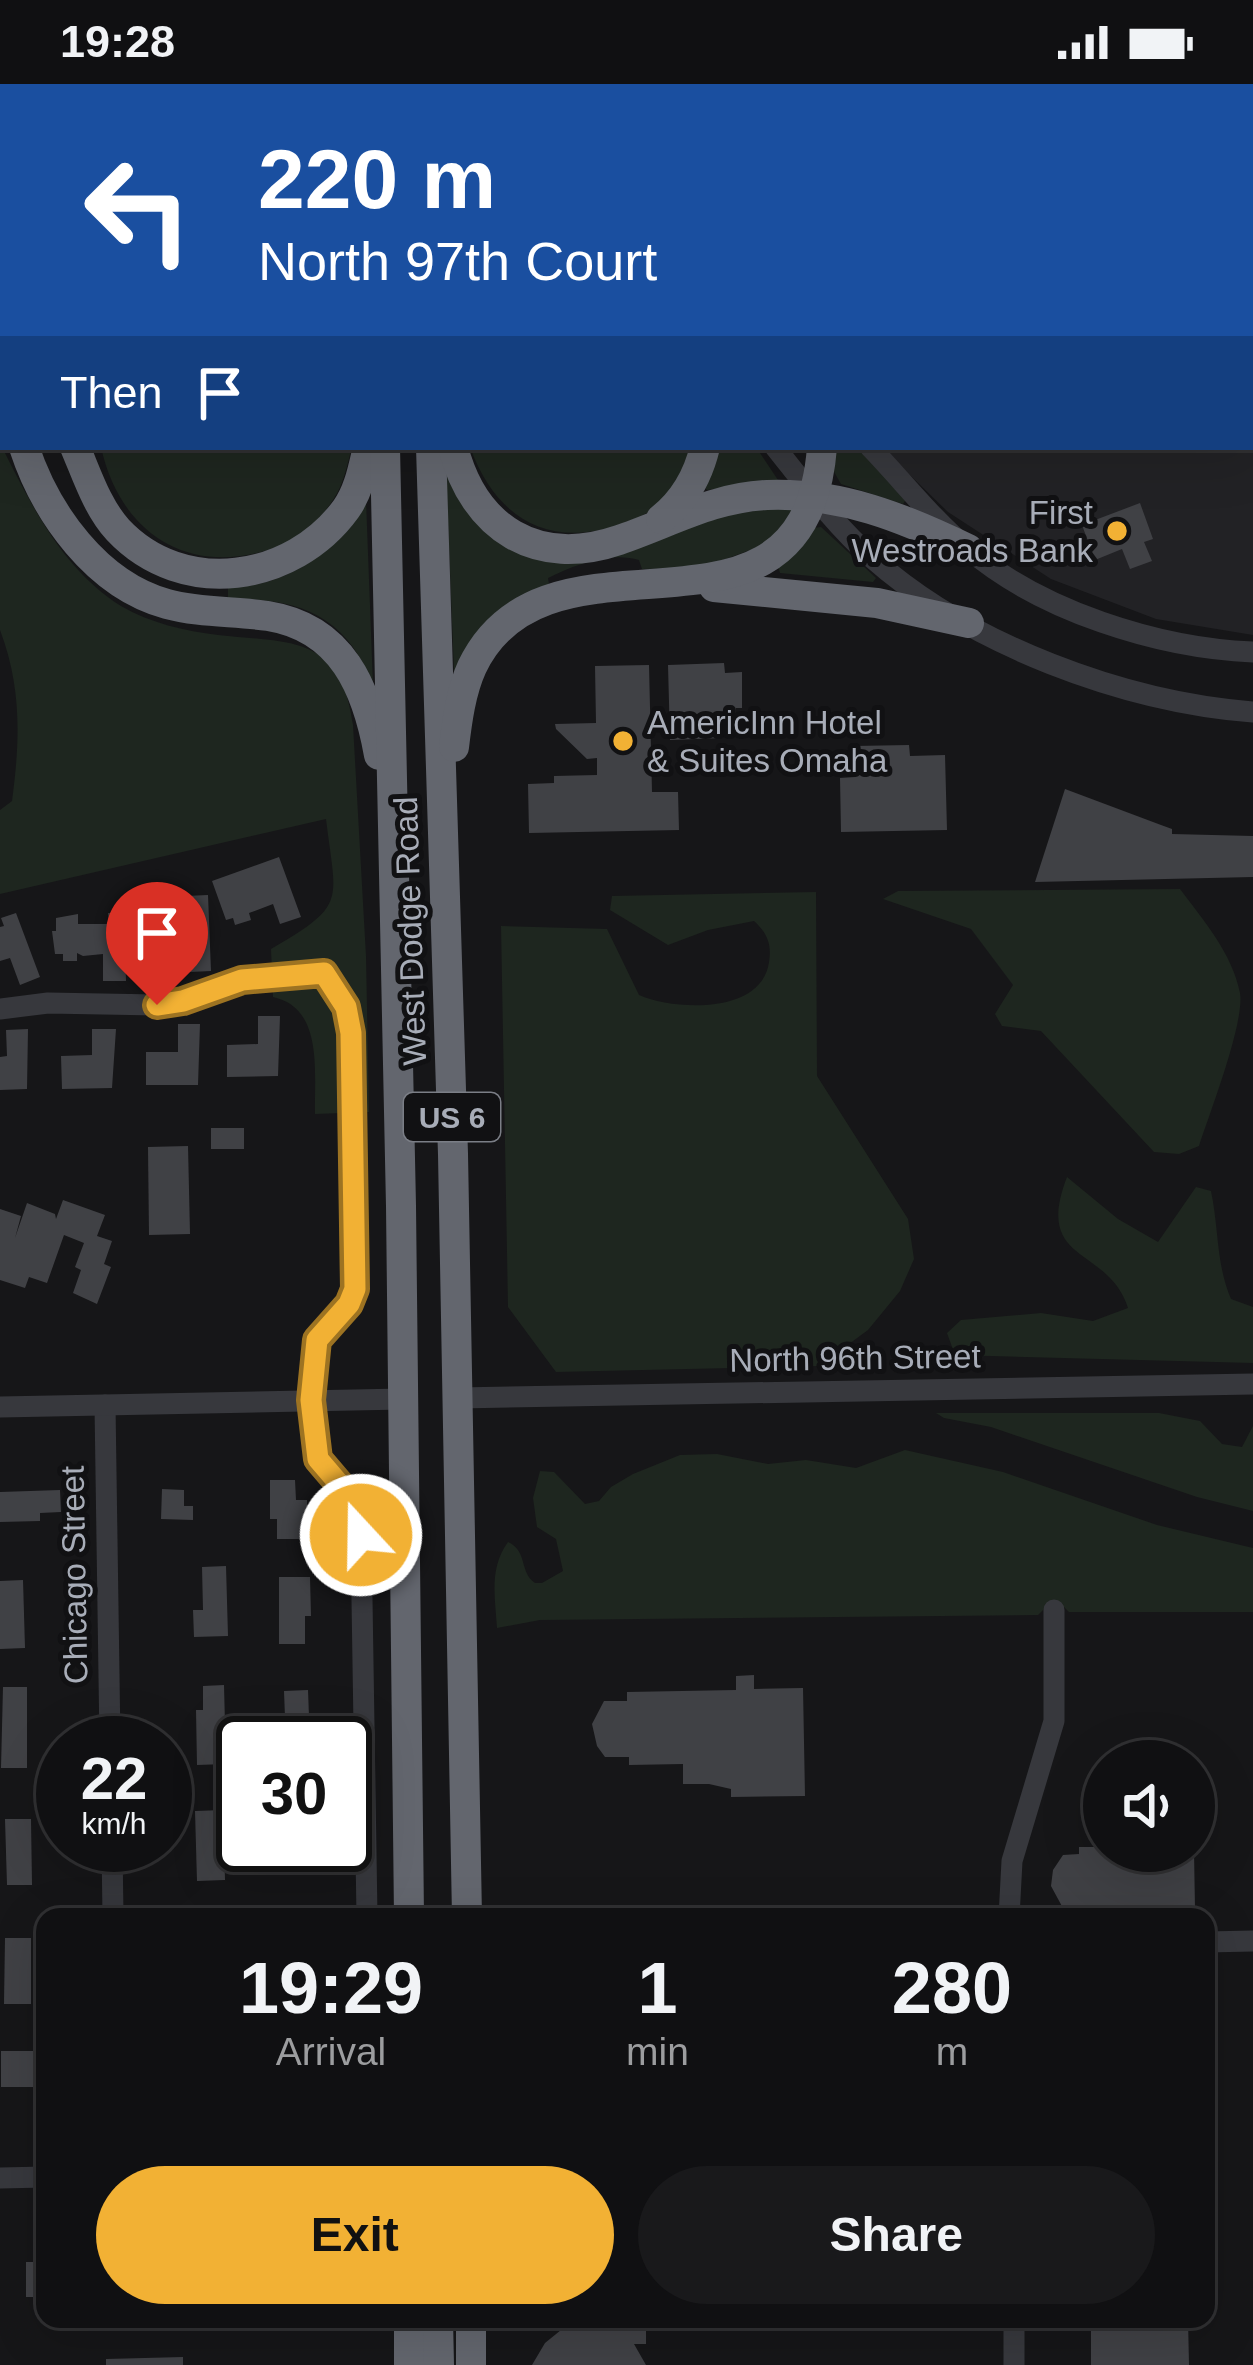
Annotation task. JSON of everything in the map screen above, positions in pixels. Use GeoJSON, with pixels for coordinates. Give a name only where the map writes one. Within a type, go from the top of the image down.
{"type":"FeatureCollection","features":[{"type":"Feature","properties":{"kind":"highway"},"geometry":{"type":"LineString","coordinates":[[80,450],[105,513],[138,548],[182,569],[232,575],[281,562],[327,531],[349,506],[367,450]]}},
{"type":"Feature","properties":{"kind":"highway","name":"West Dodge Road"},"geometry":{"type":"LineString","coordinates":[[385,450],[409,1908]]}},
{"type":"Feature","properties":{"kind":"highway","name":"West Dodge Road"},"geometry":{"type":"LineString","coordinates":[[431,450],[458,1398],[467,1908]]}},
{"type":"Feature","properties":{"kind":"highway"},"geometry":{"type":"LineString","coordinates":[[455,450],[471,497],[511,534],[533,543],[582,548],[615,542],[686,513],[745,496],[814,497],[883,512],[968,549]]}},
{"type":"Feature","properties":{"kind":"highway"},"geometry":{"type":"LineString","coordinates":[[646,529],[682,499],[695,479],[704,450]]}},
{"type":"Feature","properties":{"kind":"highway"},"geometry":{"type":"LineString","coordinates":[[444,837],[466,684],[493,635],[523,610],[567,592],[698,582],[737,574],[775,553],[792,537],[814,497],[822,450]]}},
{"type":"Feature","properties":{"kind":"highway"},"geometry":{"type":"LineString","coordinates":[[24,452],[76,543],[134,591],[191,610],[270,617],[302,625],[341,654],[364,697],[393,836]]}},
{"type":"Feature","properties":{"kind":"highway"},"geometry":{"type":"LineString","coordinates":[[660,584],[861,600],[969,623]]}},
{"type":"Feature","properties":{"kind":"highway"},"geometry":{"type":"LineString","coordinates":[[410,2328],[410,2365]]}},
{"type":"Feature","properties":{"kind":"highway"},"geometry":{"type":"LineString","coordinates":[[438,2328],[439,2365]]}},
{"type":"Feature","properties":{"kind":"highway"},"geometry":{"type":"LineString","coordinates":[[471,2328],[471,2365]]}},
{"type":"Feature","properties":{"kind":"street"},"geometry":{"type":"LineString","coordinates":[[778,450],[814,497],[874,560],[969,623],[1118,687],[1253,712]]}},
{"type":"Feature","properties":{"kind":"street"},"geometry":{"type":"LineString","coordinates":[[873,450],[968,549],[1036,592],[1093,619],[1165,640],[1253,652]]}},
{"type":"Feature","properties":{"kind":"street"},"geometry":{"type":"LineString","coordinates":[[0,1009],[48,1003],[157,1005],[242,980],[324,973],[346,1007],[351,1033],[356,1275],[352,1298],[322,1332],[313,1350],[311,1400],[318,1459],[353,1500],[361,1535],[367,1908]]}},
{"type":"Feature","properties":{"kind":"street","name":"North 96th Street"},"geometry":{"type":"LineString","coordinates":[[458,1398],[1253,1384]]}},
{"type":"Feature","properties":{"kind":"street"},"geometry":{"type":"LineString","coordinates":[[0,1407],[404,1399]]}},
{"type":"Feature","properties":{"kind":"street","name":"Chicago Street"},"geometry":{"type":"LineString","coordinates":[[105,1405],[110,1716]]}},
{"type":"Feature","properties":{"kind":"street"},"geometry":{"type":"LineString","coordinates":[[1009,1908],[1012,1861],[1054,1721],[1054,1610]]}},
{"type":"Feature","properties":{"kind":"street"},"geometry":{"type":"LineString","coordinates":[[112,1872],[113,1908]]}},
{"type":"Feature","properties":{"kind":"street"},"geometry":{"type":"LineString","coordinates":[[1215,1942],[1253,1941]]}},
{"type":"Feature","properties":{"kind":"street"},"geometry":{"type":"LineString","coordinates":[[0,2178],[36,2176]]}},
{"type":"Feature","properties":{"kind":"street"},"geometry":{"type":"LineString","coordinates":[[1014,2328],[1014,2365]]}},
{"type":"Feature","properties":{"kind":"shaded area"},"geometry":{"type":"Polygon","coordinates":[[[0,450],[4,450],[65,554],[121,606],[180,629],[290,643],[325,659],[337,674],[353,725],[369,1112],[315,1114],[315,1062],[308,1028],[301,1014],[273,997],[271,949],[313,922],[331,899],[326,819],[0,894],[0,810],[12,801],[18,736],[16,694],[0,630],[0,450]]]}},
{"type":"Feature","properties":{"kind":"shaded area"},"geometry":{"type":"Polygon","coordinates":[[[102,450],[351,450],[337,494],[305,531],[268,550],[237,556],[209,557],[160,539],[123,502],[102,450]]]}},
{"type":"Feature","properties":{"kind":"shaded area"},"geometry":{"type":"Polygon","coordinates":[[[471,450],[693,450],[668,496],[641,516],[595,531],[548,530],[528,521],[494,492],[471,450]]]}},
{"type":"Feature","properties":{"kind":"shaded area"},"geometry":{"type":"Polygon","coordinates":[[[718,450],[758,450],[778,480],[707,490],[718,450]]]}},
{"type":"Feature","properties":{"kind":"shaded area"},"geometry":{"type":"Polygon","coordinates":[[[835,450],[861,450],[907,498],[903,504],[841,484],[833,470],[835,450]]]}},
{"type":"Feature","properties":{"kind":"shaded area"},"geometry":{"type":"Polygon","coordinates":[[[884,450],[1253,450],[1253,635],[1156,619],[1051,579],[948,512],[884,450]]]}},
{"type":"Feature","properties":{"kind":"shaded area"},"geometry":{"type":"Polygon","coordinates":[[[446,471],[522,546],[788,506],[793,511],[767,544],[701,568],[642,569],[639,560],[616,557],[558,573],[454,671],[446,471]]]}},
{"type":"Feature","properties":{"kind":"shaded area"},"geometry":{"type":"Polygon","coordinates":[[[366,500],[373,685],[349,642],[317,615],[277,602],[228,599],[228,588],[272,580],[309,563],[340,536],[366,500]]]}},
{"type":"Feature","properties":{"kind":"shaded area"},"geometry":{"type":"Polygon","coordinates":[[[821,527],[876,578],[873,582],[780,573],[778,566],[813,528],[821,527]]]}},
{"type":"Feature","properties":{"kind":"shaded area"},"geometry":{"type":"Polygon","coordinates":[[[1180,889],[1224,951],[1236,978],[1240,1007],[1199,1146],[1179,1154],[1154,1152],[1041,1031],[1002,1026],[995,1014],[1013,985],[971,929],[883,899],[898,891],[1180,889]]]}},
{"type":"Feature","properties":{"kind":"shaded area"},"geometry":{"type":"Polygon","coordinates":[[[816,892],[817,1076],[908,1219],[914,1259],[900,1291],[868,1330],[819,1366],[556,1372],[508,1307],[501,926],[607,929],[639,995],[674,1004],[715,1004],[735,1000],[763,979],[770,950],[759,925],[754,921],[708,930],[668,945],[610,910],[612,896],[816,892]]]}},
{"type":"Feature","properties":{"kind":"shaded area"},"geometry":{"type":"Polygon","coordinates":[[[1067,1177],[1118,1219],[1158,1242],[1196,1187],[1211,1191],[1226,1286],[1231,1299],[1253,1307],[1253,1363],[955,1355],[947,1333],[961,1320],[1041,1313],[1093,1321],[1128,1308],[1118,1288],[1066,1241],[1059,1226],[1067,1177]]]}},
{"type":"Feature","properties":{"kind":"shaded area"},"geometry":{"type":"Polygon","coordinates":[[[936,1413],[1159,1413],[1200,1421],[1222,1444],[1242,1447],[1253,1426],[1253,1511],[1197,1497],[936,1413]]]}},
{"type":"Feature","properties":{"kind":"shaded area"},"geometry":{"type":"Polygon","coordinates":[[[905,1450],[1003,1472],[1157,1525],[1253,1548],[1253,1612],[1069,1612],[1060,1603],[1050,1603],[1038,1615],[540,1620],[497,1628],[496,1572],[508,1542],[535,1583],[563,1571],[556,1539],[537,1527],[533,1498],[540,1471],[554,1472],[585,1504],[599,1501],[633,1474],[680,1455],[717,1454],[768,1464],[806,1460],[856,1468],[905,1450]]]}},
{"type":"Feature","properties":{"kind":"building","name":"First Westroads Bank"},"geometry":{"type":"Polygon","coordinates":[[[1140,503],[1153,539],[1144,542],[1152,561],[1130,569],[1122,549],[1095,560],[1082,525],[1140,503]]]}},
{"type":"Feature","properties":{"kind":"building"},"geometry":{"type":"Polygon","coordinates":[[[724,663],[725,673],[742,672],[742,708],[736,708],[736,720],[723,721],[723,738],[670,740],[668,665],[724,663]]]}},
{"type":"Feature","properties":{"kind":"building","name":"AmericInn Hotel & Suites Omaha"},"geometry":{"type":"Polygon","coordinates":[[[649,665],[652,792],[678,792],[679,830],[529,833],[528,784],[554,783],[554,776],[597,775],[597,758],[587,759],[555,724],[596,723],[595,666],[649,665]]]}},
{"type":"Feature","properties":{"kind":"building"},"geometry":{"type":"Polygon","coordinates":[[[909,745],[910,756],[945,755],[947,830],[841,832],[840,778],[855,777],[854,746],[909,745]]]}},
{"type":"Feature","properties":{"kind":"building"},"geometry":{"type":"Polygon","coordinates":[[[1065,789],[1172,829],[1172,834],[1253,836],[1253,877],[1035,882],[1065,789]]]}},
{"type":"Feature","properties":{"kind":"building"},"geometry":{"type":"Polygon","coordinates":[[[279,857],[301,917],[280,924],[273,904],[249,913],[251,920],[235,925],[233,918],[226,920],[212,881],[279,857]]]}},
{"type":"Feature","properties":{"kind":"building"},"geometry":{"type":"Polygon","coordinates":[[[208,895],[211,971],[190,972],[188,937],[163,938],[163,946],[147,947],[146,939],[140,939],[135,915],[139,915],[139,898],[208,895]]]}},
{"type":"Feature","properties":{"kind":"building"},"geometry":{"type":"Polygon","coordinates":[[[16,913],[40,977],[20,985],[10,958],[0,961],[1,918],[16,913]]]}},
{"type":"Feature","properties":{"kind":"building"},"geometry":{"type":"Polygon","coordinates":[[[108,913],[124,913],[126,981],[103,981],[103,954],[77,953],[77,961],[63,961],[63,954],[55,954],[52,931],[56,931],[56,918],[78,914],[78,924],[109,924],[108,913]]]}},
{"type":"Feature","properties":{"kind":"building"},"geometry":{"type":"Polygon","coordinates":[[[258,1016],[280,1016],[278,1076],[227,1077],[227,1045],[258,1044],[258,1016]]]}},
{"type":"Feature","properties":{"kind":"building"},"geometry":{"type":"Polygon","coordinates":[[[178,1024],[200,1024],[198,1085],[146,1085],[146,1052],[178,1052],[178,1024]]]}},
{"type":"Feature","properties":{"kind":"building"},"geometry":{"type":"Polygon","coordinates":[[[28,1029],[27,1089],[0,1090],[6,1030],[28,1029]]]}},
{"type":"Feature","properties":{"kind":"building"},"geometry":{"type":"Polygon","coordinates":[[[92,1029],[116,1029],[112,1088],[62,1089],[61,1056],[92,1055],[92,1029]]]}},
{"type":"Feature","properties":{"kind":"building"},"geometry":{"type":"Polygon","coordinates":[[[211,1128],[244,1128],[244,1149],[211,1149],[211,1128]]]}},
{"type":"Feature","properties":{"kind":"building"},"geometry":{"type":"Polygon","coordinates":[[[188,1146],[190,1234],[149,1235],[148,1147],[188,1146]]]}},
{"type":"Feature","properties":{"kind":"building"},"geometry":{"type":"Polygon","coordinates":[[[63,1200],[105,1215],[97,1236],[112,1241],[104,1264],[111,1267],[97,1304],[73,1293],[81,1270],[75,1267],[84,1243],[64,1235],[47,1283],[29,1277],[25,1288],[0,1280],[0,1209],[21,1216],[15,1238],[27,1203],[55,1214],[56,1219],[63,1200]]]}},
{"type":"Feature","properties":{"kind":"building"},"geometry":{"type":"Polygon","coordinates":[[[270,1480],[295,1480],[296,1500],[307,1500],[307,1539],[277,1539],[277,1519],[270,1519],[270,1480]]]}},
{"type":"Feature","properties":{"kind":"building"},"geometry":{"type":"Polygon","coordinates":[[[162,1489],[184,1490],[184,1506],[193,1506],[193,1520],[161,1519],[162,1489]]]}},
{"type":"Feature","properties":{"kind":"building"},"geometry":{"type":"Polygon","coordinates":[[[60,1490],[61,1512],[40,1513],[40,1521],[0,1522],[0,1492],[60,1490]]]}},
{"type":"Feature","properties":{"kind":"building"},"geometry":{"type":"Polygon","coordinates":[[[226,1566],[228,1636],[194,1637],[193,1610],[203,1610],[202,1567],[226,1566]]]}},
{"type":"Feature","properties":{"kind":"building"},"geometry":{"type":"Polygon","coordinates":[[[279,1577],[310,1577],[311,1616],[305,1616],[305,1644],[279,1644],[279,1577]]]}},
{"type":"Feature","properties":{"kind":"building"},"geometry":{"type":"Polygon","coordinates":[[[23,1580],[25,1648],[0,1649],[0,1581],[23,1580]]]}},
{"type":"Feature","properties":{"kind":"building"},"geometry":{"type":"Polygon","coordinates":[[[754,1675],[754,1689],[803,1688],[805,1796],[731,1797],[731,1789],[683,1784],[683,1764],[629,1765],[629,1757],[605,1757],[597,1746],[592,1724],[604,1701],[627,1701],[627,1692],[736,1690],[736,1676],[754,1675]]]}},
{"type":"Feature","properties":{"kind":"building"},"geometry":{"type":"Polygon","coordinates":[[[224,1685],[225,1716],[216,1716],[216,1764],[197,1765],[196,1710],[203,1710],[203,1686],[224,1685]]]}},
{"type":"Feature","properties":{"kind":"building"},"geometry":{"type":"Polygon","coordinates":[[[3,1687],[27,1687],[27,1768],[1,1768],[3,1687]]]}},
{"type":"Feature","properties":{"kind":"building"},"geometry":{"type":"Polygon","coordinates":[[[308,1690],[309,1716],[285,1716],[284,1691],[308,1690]]]}},
{"type":"Feature","properties":{"kind":"building"},"geometry":{"type":"Polygon","coordinates":[[[216,1810],[216,1872],[225,1872],[225,1880],[197,1881],[195,1811],[216,1810]]]}},
{"type":"Feature","properties":{"kind":"building"},"geometry":{"type":"Polygon","coordinates":[[[5,1819],[31,1819],[32,1885],[7,1885],[5,1819]]]}},
{"type":"Feature","properties":{"kind":"building"},"geometry":{"type":"Polygon","coordinates":[[[1083,1847],[1083,1872],[1194,1872],[1195,1908],[1063,1908],[1051,1886],[1053,1870],[1063,1855],[1079,1854],[1083,1847]]]}},
{"type":"Feature","properties":{"kind":"building"},"geometry":{"type":"Polygon","coordinates":[[[5,1938],[31,1938],[31,2004],[4,2004],[5,1938]]]}},
{"type":"Feature","properties":{"kind":"building"},"geometry":{"type":"Polygon","coordinates":[[[1,2051],[36,2051],[36,2087],[1,2087],[1,2051]]]}},
{"type":"Feature","properties":{"kind":"building"},"geometry":{"type":"Polygon","coordinates":[[[26,2262],[36,2262],[36,2297],[26,2297],[26,2262]]]}},
{"type":"Feature","properties":{"kind":"building"},"geometry":{"type":"Polygon","coordinates":[[[646,2328],[646,2344],[634,2344],[646,2365],[532,2365],[545,2343],[561,2330],[646,2328]]]}},
{"type":"Feature","properties":{"kind":"building"},"geometry":{"type":"Polygon","coordinates":[[[1091,2328],[1188,2328],[1189,2365],[1091,2365],[1091,2328]]]}},
{"type":"Feature","properties":{"kind":"building"},"geometry":{"type":"Polygon","coordinates":[[[183,2357],[183,2365],[106,2365],[106,2359],[183,2357]]]}},
{"type":"Feature","properties":{"kind":"place","name":"First Westroads Bank"},"geometry":{"type":"Point","coordinates":[1117,531]}},
{"type":"Feature","properties":{"kind":"place","name":"AmericInn Hotel & Suites Omaha"},"geometry":{"type":"Point","coordinates":[623,741]}},
{"type":"Feature","properties":{"kind":"route"},"geometry":{"type":"LineString","coordinates":[[157,1005],[242,980],[324,973],[346,1007],[351,1033],[355,1289],[313,1350],[311,1400],[318,1459],[353,1500],[361,1535]]}}]}
